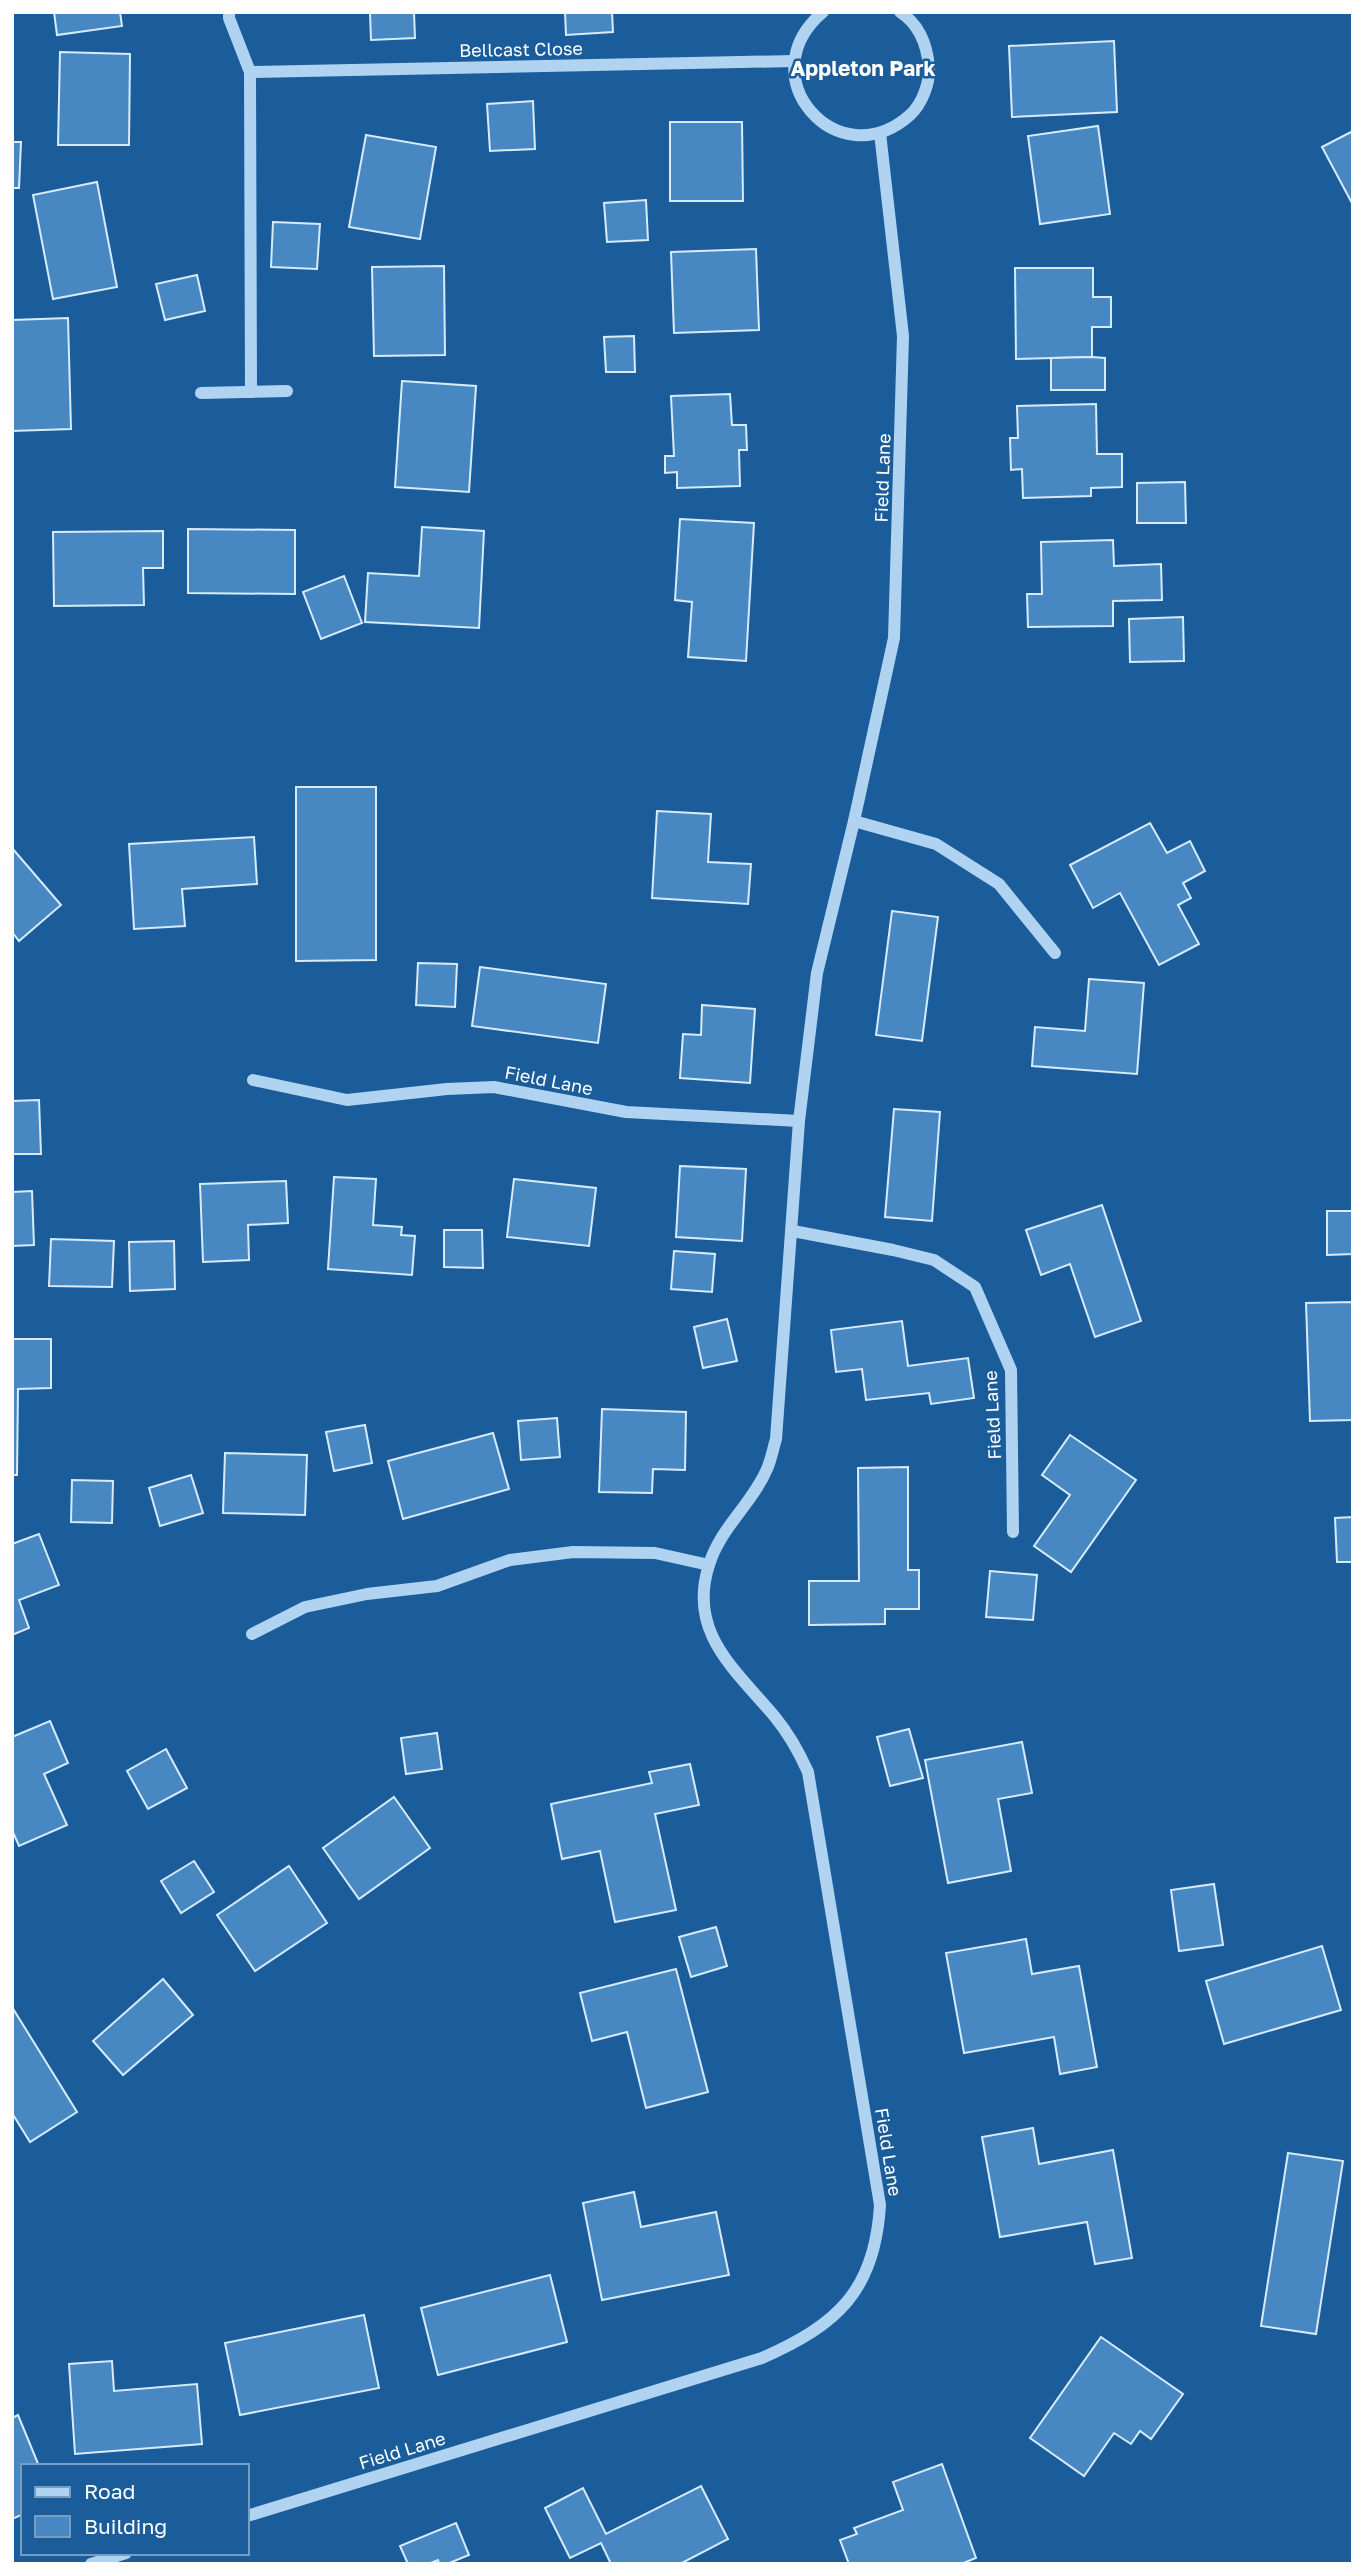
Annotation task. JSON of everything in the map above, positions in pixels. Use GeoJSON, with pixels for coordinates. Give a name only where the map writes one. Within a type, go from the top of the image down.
{"type":"FeatureCollection","features":[{"type":"Feature","properties":{"kind":"street"},"geometry":{"type":"LineString","coordinates":[[229,12],[250,72],[251,392]]}},
{"type":"Feature","properties":{"kind":"street"},"geometry":{"type":"LineString","coordinates":[[823,12],[810,23],[799,40],[794,61],[795,83],[803,103],[817,120],[836,131],[857,136],[880,134],[899,125],[914,111],[925,93],[929,72],[928,52],[920,32],[905,14]]}},
{"type":"Feature","properties":{"kind":"street","name":"Bellcast Close"},"geometry":{"type":"LineString","coordinates":[[250,72],[794,61]]}},
{"type":"Feature","properties":{"kind":"street","name":"Field Lane"},"geometry":{"type":"LineString","coordinates":[[248,2516],[762,2358],[798,2342],[827,2321],[852,2296],[869,2267],[878,2236],[880,2205],[808,1772],[796,1746],[775,1717],[726,1662],[708,1629],[703,1597],[709,1565],[725,1531],[767,1469],[776,1439],[799,1121],[817,973],[855,821],[894,638],[903,336],[880,134]]}},
{"type":"Feature","properties":{"kind":"street"},"geometry":{"type":"LineString","coordinates":[[201,393],[287,391]]}},
{"type":"Feature","properties":{"kind":"street"},"geometry":{"type":"LineString","coordinates":[[855,821],[936,844],[999,884],[1055,953]]}},
{"type":"Feature","properties":{"kind":"street","name":"Field Lane"},"geometry":{"type":"LineString","coordinates":[[253,1080],[347,1101],[447,1089],[494,1087],[626,1112],[799,1121]]}},
{"type":"Feature","properties":{"kind":"street","name":"Field Lane"},"geometry":{"type":"LineString","coordinates":[[793,1231],[934,1260],[975,1287],[1011,1370],[1013,1532]]}},
{"type":"Feature","properties":{"kind":"street"},"geometry":{"type":"LineString","coordinates":[[252,1634],[305,1607],[367,1594],[437,1586],[510,1560],[573,1552],[655,1553],[709,1565]]}},
{"type":"Feature","properties":{"kind":"street"},"geometry":{"type":"LineString","coordinates":[[92,2564],[120,2555]]}},
{"type":"Feature","properties":{"kind":"building"},"geometry":{"type":"Polygon","coordinates":[[[54,12],[120,12],[122,26],[57,35],[54,12]]]}},
{"type":"Feature","properties":{"kind":"building"},"geometry":{"type":"Polygon","coordinates":[[[370,12],[414,12],[415,38],[371,40],[370,12]]]}},
{"type":"Feature","properties":{"kind":"building"},"geometry":{"type":"Polygon","coordinates":[[[565,12],[612,12],[613,32],[566,35],[565,12]]]}},
{"type":"Feature","properties":{"kind":"building"},"geometry":{"type":"Polygon","coordinates":[[[1114,41],[1117,112],[1012,117],[1009,46],[1114,41]]]}},
{"type":"Feature","properties":{"kind":"building"},"geometry":{"type":"Polygon","coordinates":[[[60,52],[130,54],[129,145],[58,145],[60,52]]]}},
{"type":"Feature","properties":{"kind":"building"},"geometry":{"type":"Polygon","coordinates":[[[533,101],[535,149],[490,151],[487,104],[533,101]]]}},
{"type":"Feature","properties":{"kind":"building"},"geometry":{"type":"Polygon","coordinates":[[[670,122],[742,122],[743,201],[670,201],[670,122]]]}},
{"type":"Feature","properties":{"kind":"building"},"geometry":{"type":"Polygon","coordinates":[[[1098,126],[1110,214],[1040,224],[1028,136],[1098,126]]]}},
{"type":"Feature","properties":{"kind":"building"},"geometry":{"type":"Polygon","coordinates":[[[1353,131],[1353,205],[1322,147],[1353,131]]]}},
{"type":"Feature","properties":{"kind":"building"},"geometry":{"type":"Polygon","coordinates":[[[366,135],[436,147],[420,239],[349,227],[366,135]]]}},
{"type":"Feature","properties":{"kind":"building"},"geometry":{"type":"Polygon","coordinates":[[[12,142],[21,142],[19,188],[12,188],[12,142]]]}},
{"type":"Feature","properties":{"kind":"building"},"geometry":{"type":"Polygon","coordinates":[[[97,182],[117,287],[53,299],[33,195],[97,182]]]}},
{"type":"Feature","properties":{"kind":"building"},"geometry":{"type":"Polygon","coordinates":[[[646,200],[648,240],[607,242],[604,203],[646,200]]]}},
{"type":"Feature","properties":{"kind":"building"},"geometry":{"type":"Polygon","coordinates":[[[273,222],[320,224],[317,269],[271,267],[273,222]]]}},
{"type":"Feature","properties":{"kind":"building"},"geometry":{"type":"Polygon","coordinates":[[[756,249],[759,330],[674,333],[671,252],[756,249]]]}},
{"type":"Feature","properties":{"kind":"building"},"geometry":{"type":"Polygon","coordinates":[[[444,266],[445,355],[374,356],[372,267],[444,266]]]}},
{"type":"Feature","properties":{"kind":"building"},"geometry":{"type":"Polygon","coordinates":[[[1015,268],[1093,268],[1093,297],[1111,297],[1111,327],[1092,327],[1092,357],[1016,359],[1015,268]]]}},
{"type":"Feature","properties":{"kind":"building"},"geometry":{"type":"Polygon","coordinates":[[[197,275],[205,311],[165,320],[156,284],[197,275]]]}},
{"type":"Feature","properties":{"kind":"building"},"geometry":{"type":"Polygon","coordinates":[[[68,318],[71,429],[12,431],[12,320],[68,318]]]}},
{"type":"Feature","properties":{"kind":"building"},"geometry":{"type":"Polygon","coordinates":[[[634,336],[635,372],[606,372],[604,337],[634,336]]]}},
{"type":"Feature","properties":{"kind":"building"},"geometry":{"type":"Polygon","coordinates":[[[1051,358],[1105,358],[1105,390],[1051,390],[1051,358]]]}},
{"type":"Feature","properties":{"kind":"building"},"geometry":{"type":"Polygon","coordinates":[[[402,381],[476,386],[469,492],[395,487],[402,381]]]}},
{"type":"Feature","properties":{"kind":"building"},"geometry":{"type":"Polygon","coordinates":[[[730,394],[732,425],[746,425],[747,450],[739,450],[740,486],[677,488],[677,472],[665,473],[665,456],[674,456],[671,396],[730,394]]]}},
{"type":"Feature","properties":{"kind":"building"},"geometry":{"type":"Polygon","coordinates":[[[1096,404],[1097,454],[1122,454],[1122,487],[1091,488],[1091,496],[1023,498],[1022,469],[1011,470],[1010,438],[1018,438],[1017,406],[1096,404]]]}},
{"type":"Feature","properties":{"kind":"building"},"geometry":{"type":"Polygon","coordinates":[[[1185,482],[1186,523],[1137,523],[1137,483],[1185,482]]]}},
{"type":"Feature","properties":{"kind":"building"},"geometry":{"type":"Polygon","coordinates":[[[680,519],[754,523],[746,661],[688,657],[692,602],[675,600],[680,519]]]}},
{"type":"Feature","properties":{"kind":"building"},"geometry":{"type":"Polygon","coordinates":[[[422,527],[484,531],[479,628],[365,622],[368,573],[419,576],[422,527]]]}},
{"type":"Feature","properties":{"kind":"building"},"geometry":{"type":"Polygon","coordinates":[[[188,529],[295,530],[295,594],[188,593],[188,529]]]}},
{"type":"Feature","properties":{"kind":"building"},"geometry":{"type":"Polygon","coordinates":[[[163,531],[163,568],[143,568],[144,605],[54,606],[53,532],[163,531]]]}},
{"type":"Feature","properties":{"kind":"building"},"geometry":{"type":"Polygon","coordinates":[[[1113,540],[1114,566],[1161,564],[1162,600],[1113,601],[1113,626],[1028,627],[1027,594],[1042,594],[1041,542],[1113,540]]]}},
{"type":"Feature","properties":{"kind":"building"},"geometry":{"type":"Polygon","coordinates":[[[344,576],[362,623],[321,639],[303,592],[344,576]]]}},
{"type":"Feature","properties":{"kind":"building"},"geometry":{"type":"Polygon","coordinates":[[[1183,617],[1184,661],[1130,662],[1129,619],[1183,617]]]}},
{"type":"Feature","properties":{"kind":"building"},"geometry":{"type":"Polygon","coordinates":[[[296,787],[376,787],[376,960],[296,961],[296,787]]]}},
{"type":"Feature","properties":{"kind":"building"},"geometry":{"type":"Polygon","coordinates":[[[657,811],[711,814],[708,862],[751,864],[748,904],[652,898],[657,811]]]}},
{"type":"Feature","properties":{"kind":"building"},"geometry":{"type":"Polygon","coordinates":[[[1150,823],[1167,853],[1190,841],[1205,871],[1183,883],[1191,898],[1178,905],[1199,944],[1159,965],[1120,893],[1093,908],[1070,865],[1150,823]]]}},
{"type":"Feature","properties":{"kind":"building"},"geometry":{"type":"Polygon","coordinates":[[[254,837],[257,884],[182,889],[185,926],[134,929],[129,844],[254,837]]]}},
{"type":"Feature","properties":{"kind":"building"},"geometry":{"type":"Polygon","coordinates":[[[12,848],[61,905],[19,941],[12,932],[12,848]]]}},
{"type":"Feature","properties":{"kind":"building"},"geometry":{"type":"Polygon","coordinates":[[[892,911],[938,917],[922,1041],[876,1035],[892,911]]]}},
{"type":"Feature","properties":{"kind":"building"},"geometry":{"type":"Polygon","coordinates":[[[418,963],[457,964],[455,1007],[416,1005],[418,963]]]}},
{"type":"Feature","properties":{"kind":"building"},"geometry":{"type":"Polygon","coordinates":[[[480,967],[606,984],[598,1043],[472,1026],[480,967]]]}},
{"type":"Feature","properties":{"kind":"building"},"geometry":{"type":"Polygon","coordinates":[[[1089,979],[1144,983],[1137,1074],[1032,1066],[1035,1027],[1085,1031],[1089,979]]]}},
{"type":"Feature","properties":{"kind":"building"},"geometry":{"type":"Polygon","coordinates":[[[702,1005],[755,1009],[750,1083],[680,1078],[683,1034],[701,1035],[702,1005]]]}},
{"type":"Feature","properties":{"kind":"building"},"geometry":{"type":"Polygon","coordinates":[[[39,1100],[41,1154],[12,1154],[12,1101],[39,1100]]]}},
{"type":"Feature","properties":{"kind":"building"},"geometry":{"type":"Polygon","coordinates":[[[894,1109],[940,1112],[932,1221],[885,1217],[894,1109]]]}},
{"type":"Feature","properties":{"kind":"building"},"geometry":{"type":"Polygon","coordinates":[[[680,1166],[746,1169],[742,1241],[676,1237],[680,1166]]]}},
{"type":"Feature","properties":{"kind":"building"},"geometry":{"type":"Polygon","coordinates":[[[334,1177],[376,1179],[373,1225],[402,1227],[401,1235],[415,1236],[412,1275],[328,1269],[334,1177]]]}},
{"type":"Feature","properties":{"kind":"building"},"geometry":{"type":"Polygon","coordinates":[[[514,1179],[596,1188],[589,1246],[507,1237],[514,1179]]]}},
{"type":"Feature","properties":{"kind":"building"},"geometry":{"type":"Polygon","coordinates":[[[286,1181],[288,1223],[248,1225],[249,1260],[203,1262],[200,1184],[286,1181]]]}},
{"type":"Feature","properties":{"kind":"building"},"geometry":{"type":"Polygon","coordinates":[[[32,1191],[34,1245],[12,1246],[12,1192],[32,1191]]]}},
{"type":"Feature","properties":{"kind":"building"},"geometry":{"type":"Polygon","coordinates":[[[1102,1205],[1141,1321],[1095,1337],[1070,1264],[1041,1275],[1026,1230],[1102,1205]]]}},
{"type":"Feature","properties":{"kind":"building"},"geometry":{"type":"Polygon","coordinates":[[[1327,1211],[1353,1211],[1353,1254],[1327,1255],[1327,1211]]]}},
{"type":"Feature","properties":{"kind":"building"},"geometry":{"type":"Polygon","coordinates":[[[444,1230],[482,1230],[483,1268],[444,1267],[444,1230]]]}},
{"type":"Feature","properties":{"kind":"building"},"geometry":{"type":"Polygon","coordinates":[[[51,1239],[114,1241],[112,1287],[49,1286],[51,1239]]]}},
{"type":"Feature","properties":{"kind":"building"},"geometry":{"type":"Polygon","coordinates":[[[174,1241],[175,1289],[130,1291],[129,1242],[174,1241]]]}},
{"type":"Feature","properties":{"kind":"building"},"geometry":{"type":"Polygon","coordinates":[[[674,1251],[715,1254],[712,1292],[671,1289],[674,1251]]]}},
{"type":"Feature","properties":{"kind":"building"},"geometry":{"type":"Polygon","coordinates":[[[1353,1302],[1353,1420],[1310,1421],[1306,1303],[1353,1302]]]}},
{"type":"Feature","properties":{"kind":"building"},"geometry":{"type":"Polygon","coordinates":[[[727,1319],[737,1361],[703,1368],[694,1327],[727,1319]]]}},
{"type":"Feature","properties":{"kind":"building"},"geometry":{"type":"Polygon","coordinates":[[[902,1321],[908,1366],[968,1358],[974,1398],[931,1404],[929,1393],[866,1400],[862,1369],[836,1372],[831,1330],[902,1321]]]}},
{"type":"Feature","properties":{"kind":"building"},"geometry":{"type":"Polygon","coordinates":[[[12,1339],[51,1339],[51,1388],[18,1389],[17,1475],[12,1475],[12,1339]]]}},
{"type":"Feature","properties":{"kind":"building"},"geometry":{"type":"Polygon","coordinates":[[[602,1409],[686,1412],[685,1470],[653,1469],[652,1493],[599,1492],[602,1409]]]}},
{"type":"Feature","properties":{"kind":"building"},"geometry":{"type":"Polygon","coordinates":[[[557,1418],[560,1457],[521,1460],[518,1421],[557,1418]]]}},
{"type":"Feature","properties":{"kind":"building"},"geometry":{"type":"Polygon","coordinates":[[[365,1425],[372,1463],[334,1471],[326,1432],[365,1425]]]}},
{"type":"Feature","properties":{"kind":"building"},"geometry":{"type":"Polygon","coordinates":[[[493,1433],[509,1489],[403,1519],[388,1461],[493,1433]]]}},
{"type":"Feature","properties":{"kind":"building"},"geometry":{"type":"Polygon","coordinates":[[[1070,1435],[1136,1480],[1071,1572],[1034,1546],[1070,1495],[1042,1475],[1070,1435]]]}},
{"type":"Feature","properties":{"kind":"building"},"geometry":{"type":"Polygon","coordinates":[[[225,1453],[307,1455],[305,1515],[223,1513],[225,1453]]]}},
{"type":"Feature","properties":{"kind":"building"},"geometry":{"type":"Polygon","coordinates":[[[908,1467],[908,1570],[919,1570],[919,1609],[885,1609],[885,1624],[809,1625],[809,1581],[859,1581],[858,1468],[908,1467]]]}},
{"type":"Feature","properties":{"kind":"building"},"geometry":{"type":"Polygon","coordinates":[[[191,1475],[203,1513],[160,1526],[149,1488],[191,1475]]]}},
{"type":"Feature","properties":{"kind":"building"},"geometry":{"type":"Polygon","coordinates":[[[72,1480],[113,1481],[112,1523],[71,1522],[72,1480]]]}},
{"type":"Feature","properties":{"kind":"building"},"geometry":{"type":"Polygon","coordinates":[[[1353,1517],[1353,1562],[1337,1562],[1335,1518],[1353,1517]]]}},
{"type":"Feature","properties":{"kind":"building"},"geometry":{"type":"Polygon","coordinates":[[[39,1534],[59,1585],[19,1600],[29,1628],[12,1635],[12,1544],[39,1534]]]}},
{"type":"Feature","properties":{"kind":"building"},"geometry":{"type":"Polygon","coordinates":[[[990,1571],[1037,1575],[1033,1620],[986,1617],[990,1571]]]}},
{"type":"Feature","properties":{"kind":"building"},"geometry":{"type":"Polygon","coordinates":[[[50,1721],[68,1763],[44,1774],[67,1825],[19,1846],[12,1830],[12,1737],[50,1721]]]}},
{"type":"Feature","properties":{"kind":"building"},"geometry":{"type":"Polygon","coordinates":[[[909,1729],[923,1778],[890,1786],[877,1737],[909,1729]]]}},
{"type":"Feature","properties":{"kind":"building"},"geometry":{"type":"Polygon","coordinates":[[[437,1733],[442,1769],[406,1774],[401,1738],[437,1733]]]}},
{"type":"Feature","properties":{"kind":"building"},"geometry":{"type":"Polygon","coordinates":[[[1022,1742],[1032,1793],[998,1799],[1011,1871],[948,1883],[925,1760],[1022,1742]]]}},
{"type":"Feature","properties":{"kind":"building"},"geometry":{"type":"Polygon","coordinates":[[[166,1749],[187,1788],[148,1809],[127,1771],[166,1749]]]}},
{"type":"Feature","properties":{"kind":"building"},"geometry":{"type":"Polygon","coordinates":[[[690,1764],[699,1805],[655,1814],[676,1910],[615,1922],[600,1851],[562,1859],[551,1804],[652,1783],[649,1772],[690,1764]]]}},
{"type":"Feature","properties":{"kind":"building"},"geometry":{"type":"Polygon","coordinates":[[[394,1797],[430,1848],[359,1899],[323,1848],[394,1797]]]}},
{"type":"Feature","properties":{"kind":"building"},"geometry":{"type":"Polygon","coordinates":[[[194,1861],[214,1892],[181,1913],[161,1881],[194,1861]]]}},
{"type":"Feature","properties":{"kind":"building"},"geometry":{"type":"Polygon","coordinates":[[[289,1866],[327,1923],[255,1971],[217,1915],[289,1866]]]}},
{"type":"Feature","properties":{"kind":"building"},"geometry":{"type":"Polygon","coordinates":[[[1214,1884],[1223,1945],[1179,1951],[1171,1890],[1214,1884]]]}},
{"type":"Feature","properties":{"kind":"building"},"geometry":{"type":"Polygon","coordinates":[[[716,1927],[727,1966],[691,1977],[679,1937],[716,1927]]]}},
{"type":"Feature","properties":{"kind":"building"},"geometry":{"type":"Polygon","coordinates":[[[1026,1939],[1032,1974],[1079,1966],[1097,2067],[1060,2074],[1054,2037],[964,2053],[946,1953],[1026,1939]]]}},
{"type":"Feature","properties":{"kind":"building"},"geometry":{"type":"Polygon","coordinates":[[[1322,1946],[1341,2010],[1224,2044],[1206,1981],[1322,1946]]]}},
{"type":"Feature","properties":{"kind":"building"},"geometry":{"type":"Polygon","coordinates":[[[676,1969],[708,2092],[646,2108],[627,2032],[592,2041],[580,1993],[676,1969]]]}},
{"type":"Feature","properties":{"kind":"building"},"geometry":{"type":"Polygon","coordinates":[[[163,1979],[193,2015],[123,2075],[93,2041],[163,1979]]]}},
{"type":"Feature","properties":{"kind":"building"},"geometry":{"type":"Polygon","coordinates":[[[12,2007],[77,2112],[30,2142],[12,2113],[12,2007]]]}},
{"type":"Feature","properties":{"kind":"building"},"geometry":{"type":"Polygon","coordinates":[[[1033,2128],[1039,2164],[1113,2150],[1132,2258],[1095,2264],[1087,2222],[1000,2237],[982,2137],[1033,2128]]]}},
{"type":"Feature","properties":{"kind":"building"},"geometry":{"type":"Polygon","coordinates":[[[1288,2153],[1343,2161],[1316,2334],[1261,2326],[1288,2153]]]}},
{"type":"Feature","properties":{"kind":"building"},"geometry":{"type":"Polygon","coordinates":[[[634,2192],[641,2227],[716,2212],[729,2275],[602,2300],[583,2203],[634,2192]]]}},
{"type":"Feature","properties":{"kind":"building"},"geometry":{"type":"Polygon","coordinates":[[[550,2275],[567,2342],[438,2375],[421,2308],[550,2275]]]}},
{"type":"Feature","properties":{"kind":"building"},"geometry":{"type":"Polygon","coordinates":[[[364,2315],[379,2388],[240,2415],[225,2343],[364,2315]]]}},
{"type":"Feature","properties":{"kind":"building"},"geometry":{"type":"Polygon","coordinates":[[[1101,2337],[1183,2394],[1151,2439],[1140,2431],[1131,2444],[1114,2433],[1084,2476],[1030,2438],[1101,2337]]]}},
{"type":"Feature","properties":{"kind":"building"},"geometry":{"type":"Polygon","coordinates":[[[112,2361],[114,2391],[197,2384],[202,2444],[75,2454],[69,2364],[112,2361]]]}},
{"type":"Feature","properties":{"kind":"building"},"geometry":{"type":"Polygon","coordinates":[[[18,2415],[38,2464],[21,2464],[21,2515],[12,2519],[12,2418],[18,2415]]]}},
{"type":"Feature","properties":{"kind":"building"},"geometry":{"type":"Polygon","coordinates":[[[942,2464],[976,2558],[961,2564],[849,2564],[840,2540],[857,2534],[854,2528],[903,2510],[893,2482],[942,2464]]]}},
{"type":"Feature","properties":{"kind":"building"},"geometry":{"type":"Polygon","coordinates":[[[701,2486],[728,2539],[680,2564],[611,2564],[601,2543],[570,2558],[545,2508],[583,2488],[606,2534],[701,2486]]]}},
{"type":"Feature","properties":{"kind":"building"},"geometry":{"type":"Polygon","coordinates":[[[456,2523],[469,2555],[447,2564],[439,2564],[438,2560],[428,2564],[408,2564],[400,2546],[456,2523]]]}},
{"type":"Feature","properties":{"kind":"district","name":"Appleton Park"},"geometry":{"type":"Point","coordinates":[863,68]}}]}
